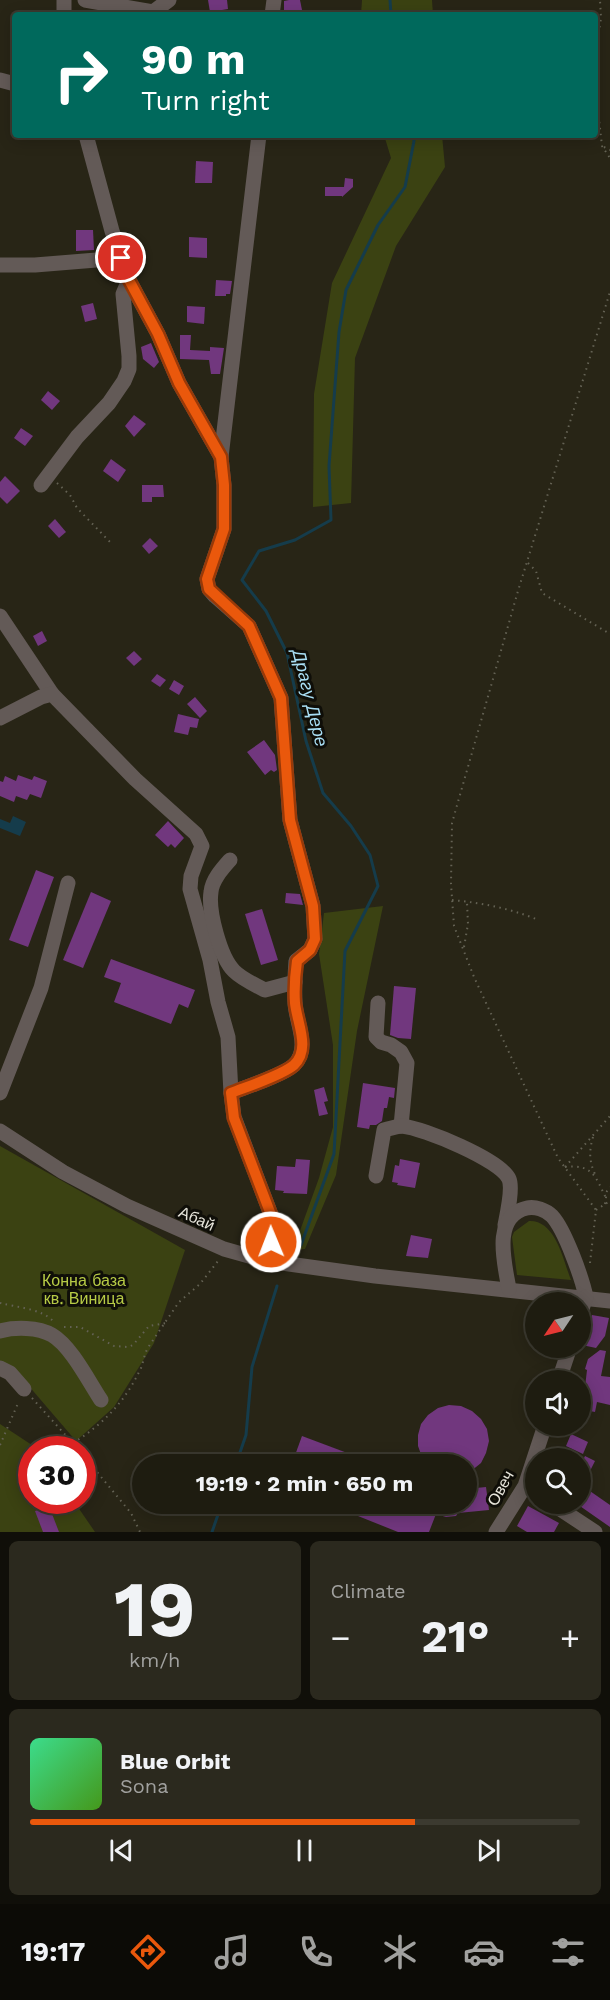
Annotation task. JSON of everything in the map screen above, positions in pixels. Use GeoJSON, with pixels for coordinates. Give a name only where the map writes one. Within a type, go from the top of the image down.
{"type":"FeatureCollection","features":[{"type":"Feature","properties":{"kind":"street"},"geometry":{"type":"LineString","coordinates":[[85,0],[147,12],[157,10],[169,0]]}},
{"type":"Feature","properties":{"kind":"street"},"geometry":{"type":"LineString","coordinates":[[87,138],[129,280],[158,334],[179,383],[221,457]]}},
{"type":"Feature","properties":{"kind":"street"},"geometry":{"type":"LineString","coordinates":[[231,1093],[285,1071],[301,1056],[303,1043],[295,1005],[297,961],[310,950],[315,939],[313,906],[290,820],[281,698],[249,626],[215,596],[209,589],[207,579],[224,529],[224,485],[221,457],[259,138]]}},
{"type":"Feature","properties":{"kind":"street"},"geometry":{"type":"LineString","coordinates":[[0,265],[35,265],[121,258]]}},
{"type":"Feature","properties":{"kind":"street"},"geometry":{"type":"LineString","coordinates":[[44,481],[77,437],[109,403],[124,381],[129,369],[129,356],[123,294],[129,280]]}},
{"type":"Feature","properties":{"kind":"street"},"geometry":{"type":"LineString","coordinates":[[0,616],[52,694],[135,779],[195,834],[202,846],[191,876],[190,889],[228,1037],[234,1118],[273,1220],[267,1261]]}},
{"type":"Feature","properties":{"kind":"street"},"geometry":{"type":"LineString","coordinates":[[0,718],[41,697],[52,694]]}},
{"type":"Feature","properties":{"kind":"street"},"geometry":{"type":"LineString","coordinates":[[230,860],[215,879],[211,891],[212,918],[226,960],[234,971],[265,990],[295,982]]}},
{"type":"Feature","properties":{"kind":"street"},"geometry":{"type":"LineString","coordinates":[[0,1093],[41,988],[68,883]]}},
{"type":"Feature","properties":{"kind":"street"},"geometry":{"type":"LineString","coordinates":[[378,1003],[376,1037],[401,1052],[407,1063],[401,1126]]}},
{"type":"Feature","properties":{"kind":"street"},"geometry":{"type":"LineString","coordinates":[[376,1176],[384,1130],[401,1126],[432,1133],[465,1147],[501,1170],[509,1178],[511,1185],[502,1248],[508,1289]]}},
{"type":"Feature","properties":{"kind":"street","name":"Абай"},"geometry":{"type":"LineString","coordinates":[[0,1131],[63,1172],[127,1206],[224,1249],[267,1261],[375,1276],[508,1289],[585,1290],[610,1301]]}},
{"type":"Feature","properties":{"kind":"street"},"geometry":{"type":"LineString","coordinates":[[505,1225],[523,1209],[537,1209],[551,1215],[558,1224],[585,1290]]}},
{"type":"Feature","properties":{"kind":"street"},"geometry":{"type":"LineString","coordinates":[[0,1331],[34,1329],[53,1332],[101,1400]]}},
{"type":"Feature","properties":{"kind":"street"},"geometry":{"type":"LineString","coordinates":[[0,1368],[10,1373],[24,1389]]}},
{"type":"Feature","properties":{"kind":"street","name":"Овеч"},"geometry":{"type":"LineString","coordinates":[[496,1532],[525,1496]]}},
{"type":"Feature","properties":{"kind":"street"},"geometry":{"type":"LineString","coordinates":[[568,1514],[596,1532]]}},
{"type":"Feature","properties":{"kind":"path"},"geometry":{"type":"LineString","coordinates":[[598,38],[601,18],[600,0]]}},
{"type":"Feature","properties":{"kind":"path"},"geometry":{"type":"LineString","coordinates":[[598,110],[602,146],[610,158]]}},
{"type":"Feature","properties":{"kind":"path"},"geometry":{"type":"LineString","coordinates":[[602,146],[610,150]]}},
{"type":"Feature","properties":{"kind":"path"},"geometry":{"type":"LineString","coordinates":[[585,1290],[596,1210],[558,1158],[525,1089],[454,926],[452,823],[527,562],[610,292]]}},
{"type":"Feature","properties":{"kind":"path"},"geometry":{"type":"LineString","coordinates":[[44,481],[59,484],[70,495],[77,508],[111,543]]}},
{"type":"Feature","properties":{"kind":"path"},"geometry":{"type":"LineString","coordinates":[[527,562],[536,571],[542,593],[610,634]]}},
{"type":"Feature","properties":{"kind":"path"},"geometry":{"type":"LineString","coordinates":[[452,900],[511,909],[536,919]]}},
{"type":"Feature","properties":{"kind":"path"},"geometry":{"type":"LineString","coordinates":[[464,950],[468,924],[467,902]]}},
{"type":"Feature","properties":{"kind":"path"},"geometry":{"type":"LineString","coordinates":[[565,1167],[610,1116]]}},
{"type":"Feature","properties":{"kind":"path"},"geometry":{"type":"LineString","coordinates":[[594,1134],[590,1149],[590,1162],[606,1198]]}},
{"type":"Feature","properties":{"kind":"path"},"geometry":{"type":"LineString","coordinates":[[565,1167],[585,1167],[595,1174]]}},
{"type":"Feature","properties":{"kind":"path"},"geometry":{"type":"LineString","coordinates":[[605,1204],[610,1187]]}},
{"type":"Feature","properties":{"kind":"path"},"geometry":{"type":"LineString","coordinates":[[596,1210],[610,1201]]}},
{"type":"Feature","properties":{"kind":"path"},"geometry":{"type":"LineString","coordinates":[[85,1436],[114,1411],[123,1400],[142,1368],[145,1353],[179,1302],[215,1267],[224,1249]]}},
{"type":"Feature","properties":{"kind":"path"},"geometry":{"type":"LineString","coordinates":[[0,1303],[48,1316],[53,1320],[53,1332],[80,1327],[114,1346],[133,1345],[149,1326],[166,1323]]}},
{"type":"Feature","properties":{"kind":"path"},"geometry":{"type":"LineString","coordinates":[[0,1445],[24,1389],[67,1436]]}},
{"type":"Feature","properties":{"kind":"path"},"geometry":{"type":"LineString","coordinates":[[96,1471],[131,1513],[140,1532]]}},
{"type":"Feature","properties":{"kind":"green space"},"geometry":{"type":"Polygon","coordinates":[[[362,0],[432,0],[433,12],[361,12],[362,0]]]}},
{"type":"Feature","properties":{"kind":"green space"},"geometry":{"type":"Polygon","coordinates":[[[385,138],[442,138],[445,167],[396,246],[355,358],[351,503],[313,507],[314,394],[332,283],[391,158],[385,138]]]}},
{"type":"Feature","properties":{"kind":"green space"},"geometry":{"type":"Polygon","coordinates":[[[383,906],[357,1031],[336,1175],[305,1249],[293,1250],[319,1178],[333,1127],[333,1045],[319,954],[324,913],[383,906]]]}},
{"type":"Feature","properties":{"kind":"green space","name":"Конна база кв. Виница"},"geometry":{"type":"Polygon","coordinates":[[[0,1146],[185,1250],[154,1343],[114,1407],[82,1436],[72,1436],[16,1371],[0,1362],[0,1146]]]}},
{"type":"Feature","properties":{"kind":"green space"},"geometry":{"type":"Polygon","coordinates":[[[529,1221],[538,1222],[552,1234],[571,1280],[517,1275],[512,1237],[514,1232],[529,1221]]]}},
{"type":"Feature","properties":{"kind":"green space"},"geometry":{"type":"Polygon","coordinates":[[[0,1424],[18,1436],[18,1514],[83,1514],[95,1532],[0,1532],[0,1424]]]}},
{"type":"Feature","properties":{"kind":"water"},"geometry":{"type":"Polygon","coordinates":[[[13,816],[26,822],[20,836],[0,828],[0,819],[10,823],[13,816]]]}},
{"type":"Feature","properties":{"kind":"building"},"geometry":{"type":"Polygon","coordinates":[[[208,0],[227,0],[228,9],[210,12],[208,0]]]}},
{"type":"Feature","properties":{"kind":"building"},"geometry":{"type":"Polygon","coordinates":[[[300,0],[302,12],[284,12],[284,1],[300,0]]]}},
{"type":"Feature","properties":{"kind":"building"},"geometry":{"type":"Polygon","coordinates":[[[196,161],[213,162],[212,183],[195,183],[196,161]]]}},
{"type":"Feature","properties":{"kind":"building"},"geometry":{"type":"Polygon","coordinates":[[[345,178],[353,179],[353,187],[342,197],[325,196],[325,187],[344,187],[345,178]]]}},
{"type":"Feature","properties":{"kind":"building"},"geometry":{"type":"Polygon","coordinates":[[[76,230],[93,230],[94,250],[76,251],[76,230]]]}},
{"type":"Feature","properties":{"kind":"building"},"geometry":{"type":"Polygon","coordinates":[[[189,237],[207,238],[207,258],[189,257],[189,237]]]}},
{"type":"Feature","properties":{"kind":"building"},"geometry":{"type":"Polygon","coordinates":[[[216,280],[232,281],[230,294],[215,296],[216,280]]]}},
{"type":"Feature","properties":{"kind":"building"},"geometry":{"type":"Polygon","coordinates":[[[93,303],[97,319],[85,322],[81,306],[93,303]]]}},
{"type":"Feature","properties":{"kind":"building"},"geometry":{"type":"Polygon","coordinates":[[[187,306],[205,307],[204,324],[187,322],[187,306]]]}},
{"type":"Feature","properties":{"kind":"building"},"geometry":{"type":"Polygon","coordinates":[[[180,335],[191,335],[190,350],[210,351],[210,347],[224,348],[220,374],[211,374],[209,360],[180,359],[180,335]]]}},
{"type":"Feature","properties":{"kind":"building"},"geometry":{"type":"Polygon","coordinates":[[[151,343],[159,362],[154,368],[143,359],[141,347],[151,343]]]}},
{"type":"Feature","properties":{"kind":"building"},"geometry":{"type":"Polygon","coordinates":[[[48,391],[60,401],[52,410],[41,400],[48,391]]]}},
{"type":"Feature","properties":{"kind":"building"},"geometry":{"type":"Polygon","coordinates":[[[134,415],[146,424],[134,437],[125,426],[134,415]]]}},
{"type":"Feature","properties":{"kind":"building"},"geometry":{"type":"Polygon","coordinates":[[[21,428],[33,436],[25,446],[14,438],[21,428]]]}},
{"type":"Feature","properties":{"kind":"building"},"geometry":{"type":"Polygon","coordinates":[[[111,459],[126,470],[118,482],[103,471],[111,459]]]}},
{"type":"Feature","properties":{"kind":"building"},"geometry":{"type":"Polygon","coordinates":[[[5,476],[20,491],[7,504],[0,497],[0,482],[5,476]]]}},
{"type":"Feature","properties":{"kind":"building"},"geometry":{"type":"Polygon","coordinates":[[[142,485],[163,485],[164,497],[152,497],[152,502],[142,502],[142,485]]]}},
{"type":"Feature","properties":{"kind":"building"},"geometry":{"type":"Polygon","coordinates":[[[55,519],[66,532],[59,538],[48,526],[55,519]]]}},
{"type":"Feature","properties":{"kind":"building"},"geometry":{"type":"Polygon","coordinates":[[[150,538],[158,546],[149,554],[142,546],[150,538]]]}},
{"type":"Feature","properties":{"kind":"building"},"geometry":{"type":"Polygon","coordinates":[[[42,631],[47,641],[38,646],[33,636],[42,631]]]}},
{"type":"Feature","properties":{"kind":"building"},"geometry":{"type":"Polygon","coordinates":[[[134,651],[142,659],[134,666],[126,658],[134,651]]]}},
{"type":"Feature","properties":{"kind":"building"},"geometry":{"type":"Polygon","coordinates":[[[157,674],[166,680],[160,687],[151,681],[157,674]]]}},
{"type":"Feature","properties":{"kind":"building"},"geometry":{"type":"Polygon","coordinates":[[[174,680],[184,686],[179,695],[169,689],[174,680]]]}},
{"type":"Feature","properties":{"kind":"building"},"geometry":{"type":"Polygon","coordinates":[[[195,697],[207,711],[200,718],[187,704],[195,697]]]}},
{"type":"Feature","properties":{"kind":"building"},"geometry":{"type":"Polygon","coordinates":[[[178,714],[199,719],[197,728],[190,727],[188,735],[174,732],[178,714]]]}},
{"type":"Feature","properties":{"kind":"building"},"geometry":{"type":"Polygon","coordinates":[[[264,740],[275,755],[277,770],[274,772],[271,770],[265,775],[247,752],[264,740]]]}},
{"type":"Feature","properties":{"kind":"building"},"geometry":{"type":"Polygon","coordinates":[[[18,775],[32,780],[34,776],[47,781],[41,798],[30,794],[27,800],[16,796],[14,802],[0,796],[0,781],[3,782],[5,776],[16,781],[18,775]]]}},
{"type":"Feature","properties":{"kind":"building"},"geometry":{"type":"Polygon","coordinates":[[[168,821],[184,838],[175,848],[171,844],[168,847],[155,835],[168,821]]]}},
{"type":"Feature","properties":{"kind":"building"},"geometry":{"type":"Polygon","coordinates":[[[36,870],[54,877],[28,947],[9,940],[36,870]]]}},
{"type":"Feature","properties":{"kind":"building"},"geometry":{"type":"Polygon","coordinates":[[[91,892],[111,901],[83,968],[63,960],[91,892]]]}},
{"type":"Feature","properties":{"kind":"building"},"geometry":{"type":"Polygon","coordinates":[[[286,893],[300,894],[303,905],[285,903],[286,893]]]}},
{"type":"Feature","properties":{"kind":"building"},"geometry":{"type":"Polygon","coordinates":[[[262,909],[278,960],[261,965],[245,914],[262,909]]]}},
{"type":"Feature","properties":{"kind":"building"},"geometry":{"type":"Polygon","coordinates":[[[111,959],[195,990],[188,1008],[179,1004],[171,1024],[114,1002],[121,983],[104,977],[111,959]]]}},
{"type":"Feature","properties":{"kind":"building"},"geometry":{"type":"Polygon","coordinates":[[[394,986],[416,988],[411,1039],[390,1035],[394,986]]]}},
{"type":"Feature","properties":{"kind":"building"},"geometry":{"type":"Polygon","coordinates":[[[363,1083],[395,1088],[394,1098],[389,1097],[387,1108],[384,1108],[382,1121],[376,1125],[370,1125],[369,1129],[357,1127],[363,1083]]]}},
{"type":"Feature","properties":{"kind":"building"},"geometry":{"type":"Polygon","coordinates":[[[324,1087],[328,1101],[324,1102],[328,1114],[319,1116],[314,1090],[324,1087]]]}},
{"type":"Feature","properties":{"kind":"building"},"geometry":{"type":"Polygon","coordinates":[[[296,1159],[310,1160],[307,1194],[283,1193],[284,1191],[275,1190],[277,1166],[295,1167],[296,1159]]]}},
{"type":"Feature","properties":{"kind":"building"},"geometry":{"type":"Polygon","coordinates":[[[400,1159],[420,1163],[415,1188],[392,1182],[395,1165],[399,1166],[400,1159]]]}},
{"type":"Feature","properties":{"kind":"building"},"geometry":{"type":"Polygon","coordinates":[[[411,1235],[432,1239],[428,1258],[406,1256],[411,1235]]]}},
{"type":"Feature","properties":{"kind":"building"},"geometry":{"type":"Polygon","coordinates":[[[592,1315],[609,1318],[605,1336],[596,1348],[591,1347],[592,1315]]]}},
{"type":"Feature","properties":{"kind":"building"},"geometry":{"type":"Polygon","coordinates":[[[600,1350],[606,1351],[601,1376],[610,1377],[610,1405],[597,1402],[595,1412],[591,1411],[591,1370],[585,1369],[591,1357],[600,1350]]]}},
{"type":"Feature","properties":{"kind":"building"},"geometry":{"type":"Polygon","coordinates":[[[449,1405],[461,1406],[472,1411],[481,1419],[487,1429],[489,1441],[486,1453],[477,1466],[477,1454],[421,1454],[418,1435],[421,1424],[438,1408],[449,1405]]]}},
{"type":"Feature","properties":{"kind":"building"},"geometry":{"type":"Polygon","coordinates":[[[302,1436],[350,1454],[295,1454],[302,1436]]]}},
{"type":"Feature","properties":{"kind":"building"},"geometry":{"type":"Polygon","coordinates":[[[570,1436],[588,1442],[586,1448],[566,1446],[570,1436]]]}},
{"type":"Feature","properties":{"kind":"building"},"geometry":{"type":"Polygon","coordinates":[[[486,1487],[489,1510],[477,1511],[477,1488],[486,1487]]]}},
{"type":"Feature","properties":{"kind":"building"},"geometry":{"type":"Polygon","coordinates":[[[591,1492],[610,1505],[610,1527],[591,1514],[591,1492]]]}},
{"type":"Feature","properties":{"kind":"building"},"geometry":{"type":"Polygon","coordinates":[[[525,1511],[525,1514],[543,1514],[559,1523],[554,1532],[527,1532],[517,1526],[525,1511]]]}},
{"type":"Feature","properties":{"kind":"building"},"geometry":{"type":"Polygon","coordinates":[[[36,1514],[52,1514],[59,1532],[43,1532],[36,1514]]]}},
{"type":"Feature","properties":{"kind":"building"},"geometry":{"type":"Polygon","coordinates":[[[353,1514],[436,1514],[429,1532],[398,1532],[353,1514]]]}},
{"type":"Feature","properties":{"kind":"building"},"geometry":{"type":"Polygon","coordinates":[[[436,1514],[457,1514],[456,1516],[446,1517],[436,1514]]]}},
{"type":"Feature","properties":{"kind":"waterway","name":"Драгу Дере"},"geometry":{"type":"LineString","coordinates":[[390,0],[391,12]]}},
{"type":"Feature","properties":{"kind":"waterway","name":"Драгу Дере"},"geometry":{"type":"LineString","coordinates":[[301,1245],[334,1154],[345,951],[378,886],[370,855],[351,826],[323,793],[306,741],[287,653],[266,611],[242,580],[259,551],[295,540],[331,520],[329,466],[339,332],[346,290],[378,225],[405,187],[414,138]]}},
{"type":"Feature","properties":{"kind":"waterway","name":"Драгу Дере"},"geometry":{"type":"LineString","coordinates":[[239,1454],[246,1435],[252,1367],[277,1286]]}},
{"type":"Feature","properties":{"kind":"waterway","name":"Драгу Дере"},"geometry":{"type":"LineString","coordinates":[[212,1532],[218,1514]]}},
{"type":"Feature","properties":{"kind":"route"},"geometry":{"type":"LineString","coordinates":[[121,258],[129,280],[158,334],[179,383],[221,457],[224,485],[224,529],[207,579],[209,589],[249,626],[281,698],[290,820],[313,906],[315,939],[310,950],[297,961],[295,982],[295,1005],[303,1043],[301,1056],[285,1071],[231,1093],[234,1118],[273,1220],[271,1242]]}}]}
